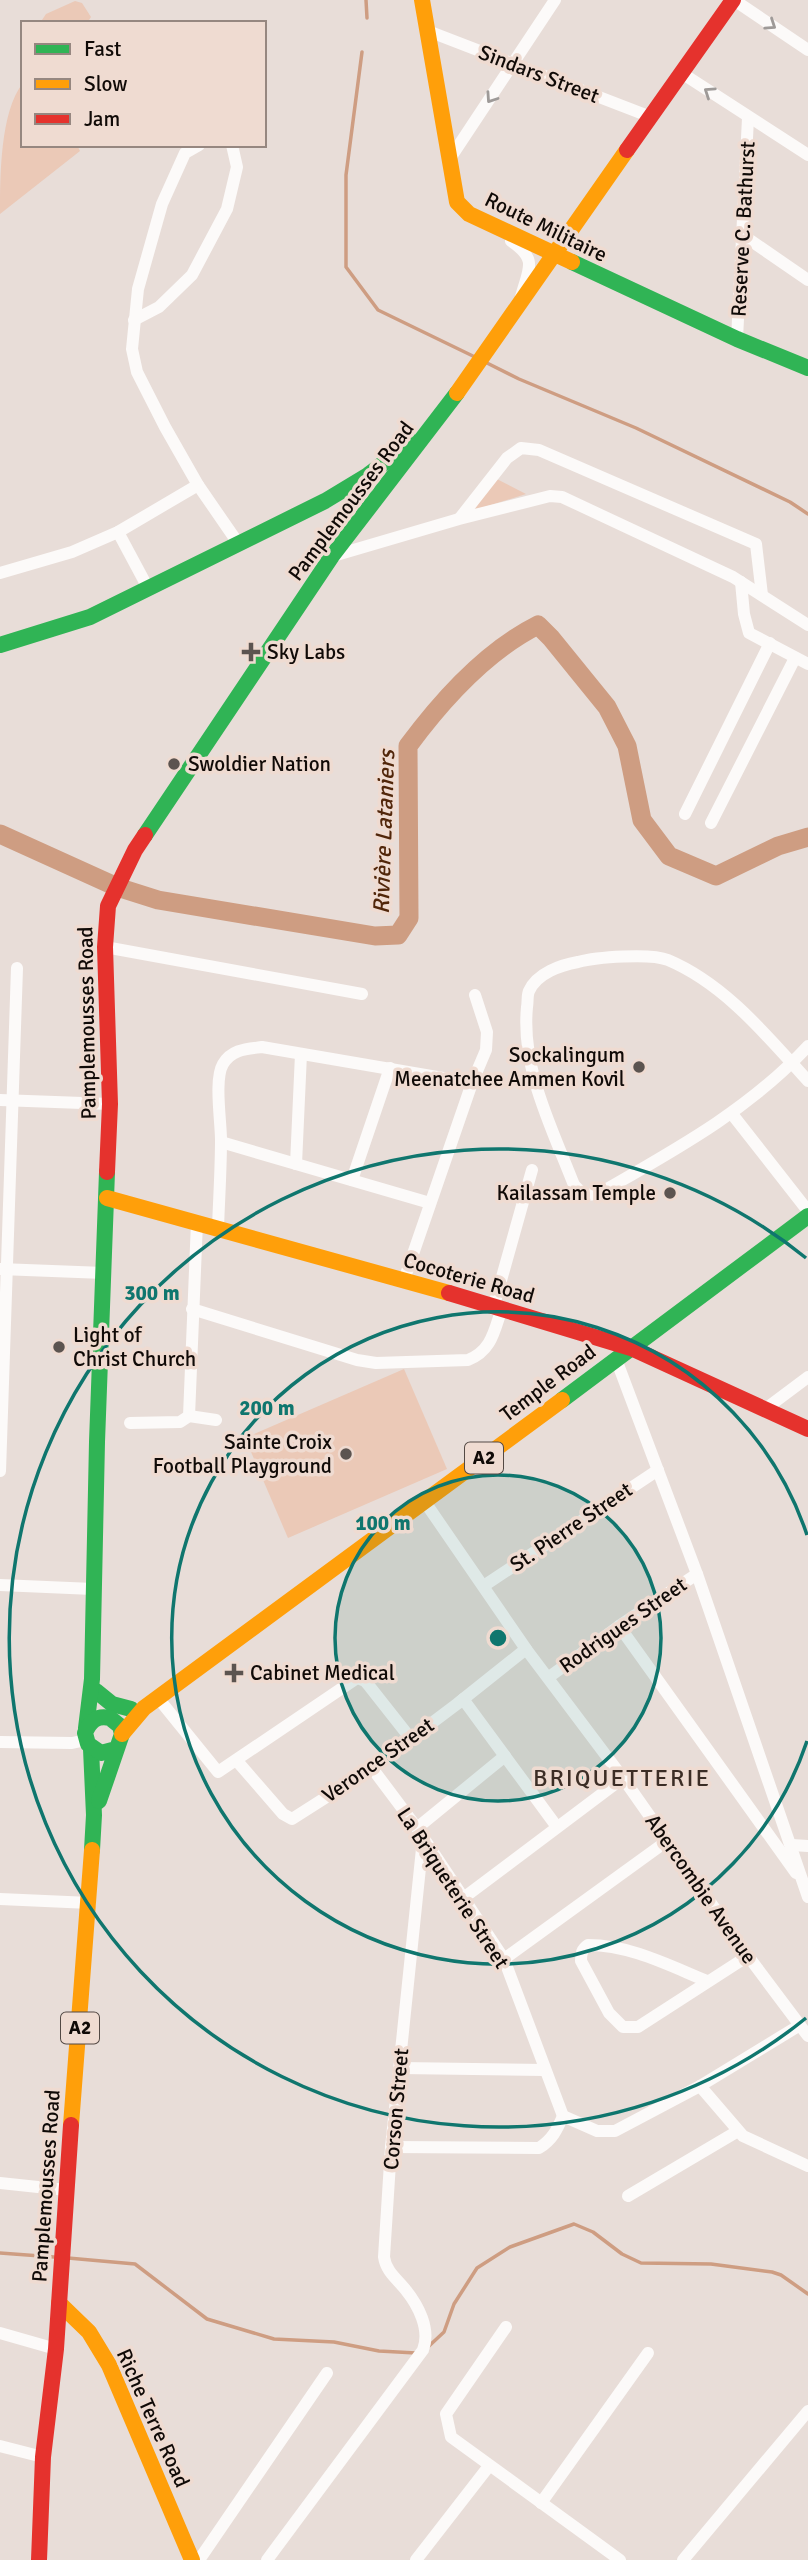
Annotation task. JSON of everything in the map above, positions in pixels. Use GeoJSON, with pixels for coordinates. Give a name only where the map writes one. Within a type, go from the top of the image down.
{"type":"FeatureCollection","features":[{"type":"Feature","properties":{"kind":"main road","name":"Route Militaire"},"geometry":{"type":"LineString","coordinates":[[422,0],[457,202],[469,214],[737,339],[808,368]]}},
{"type":"Feature","properties":{"kind":"main road","name":"Pamplemousses Road"},"geometry":{"type":"LineString","coordinates":[[39,2560],[43,2457],[56,2349],[66,2190],[90,1903],[94,1815],[88,1739],[94,1685],[93,1589],[110,1104],[105,947],[108,906],[135,850],[332,556],[433,426],[519,307],[680,72],[733,0]]}},
{"type":"Feature","properties":{"kind":"main road"},"geometry":{"type":"LineString","coordinates":[[0,645],[90,617],[325,501],[393,458],[433,426]]}},
{"type":"Feature","properties":{"kind":"main road"},"geometry":{"type":"LineString","coordinates":[[350,487],[374,502]]}},
{"type":"Feature","properties":{"kind":"main road"},"geometry":{"type":"LineString","coordinates":[[325,501],[374,502]]}},
{"type":"Feature","properties":{"kind":"main road","name":"Cocoterie Road"},"geometry":{"type":"LineString","coordinates":[[107,1198],[404,1280],[631,1348],[808,1429]]}},
{"type":"Feature","properties":{"kind":"main road","name":"Temple Road"},"geometry":{"type":"LineString","coordinates":[[108,1717],[137,1709],[158,1698],[806,1219]]}},
{"type":"Feature","properties":{"kind":"main road"},"geometry":{"type":"LineString","coordinates":[[94,1685],[112,1704],[137,1709]]}},
{"type":"Feature","properties":{"kind":"main road"},"geometry":{"type":"LineString","coordinates":[[88,1739],[106,1753],[119,1742],[119,1724],[108,1717],[94,1685]]}},
{"type":"Feature","properties":{"kind":"main road","name":"Temple Road"},"geometry":{"type":"LineString","coordinates":[[119,1742],[137,1709]]}},
{"type":"Feature","properties":{"kind":"main road","name":"A2"},"geometry":{"type":"LineString","coordinates":[[88,1739],[92,1720],[108,1717]]}},
{"type":"Feature","properties":{"kind":"main road","name":"Pamplemousses Road"},"geometry":{"type":"LineString","coordinates":[[94,1815],[119,1742]]}},
{"type":"Feature","properties":{"kind":"main road","name":"Riche Terre Road"},"geometry":{"type":"LineString","coordinates":[[59,2303],[89,2332],[109,2365],[192,2560]]}},
{"type":"Feature","properties":{"kind":"street"},"geometry":{"type":"LineString","coordinates":[[451,157],[555,0]]}},
{"type":"Feature","properties":{"kind":"street"},"geometry":{"type":"LineString","coordinates":[[733,0],[808,50]]}},
{"type":"Feature","properties":{"kind":"street","name":"Sindars Street"},"geometry":{"type":"LineString","coordinates":[[428,32],[651,117]]}},
{"type":"Feature","properties":{"kind":"street"},"geometry":{"type":"LineString","coordinates":[[680,72],[748,118],[807,153]]}},
{"type":"Feature","properties":{"kind":"street","name":"Reserve C. Bathurst"},"geometry":{"type":"LineString","coordinates":[[737,339],[748,118]]}},
{"type":"Feature","properties":{"kind":"street"},"geometry":{"type":"LineString","coordinates":[[196,147],[185,153],[162,204],[138,289],[132,349],[137,372],[165,427],[198,485],[238,543]]}},
{"type":"Feature","properties":{"kind":"street"},"geometry":{"type":"LineString","coordinates":[[134,320],[159,307],[192,275],[227,209],[237,166],[232,147]]}},
{"type":"Feature","properties":{"kind":"street"},"geometry":{"type":"LineString","coordinates":[[486,223],[524,249],[530,258],[530,268],[519,307]]}},
{"type":"Feature","properties":{"kind":"street"},"geometry":{"type":"LineString","coordinates":[[744,236],[808,279]]}},
{"type":"Feature","properties":{"kind":"street"},"geometry":{"type":"LineString","coordinates":[[459,519],[507,458],[521,447],[539,450],[757,544],[762,595]]}},
{"type":"Feature","properties":{"kind":"street"},"geometry":{"type":"LineString","coordinates":[[0,573],[72,552],[118,532],[198,485]]}},
{"type":"Feature","properties":{"kind":"street"},"geometry":{"type":"LineString","coordinates":[[332,556],[539,498],[562,498],[741,582],[808,625]]}},
{"type":"Feature","properties":{"kind":"street"},"geometry":{"type":"LineString","coordinates":[[118,532],[148,588]]}},
{"type":"Feature","properties":{"kind":"street"},"geometry":{"type":"LineString","coordinates":[[741,582],[749,633],[808,664]]}},
{"type":"Feature","properties":{"kind":"street"},"geometry":{"type":"LineString","coordinates":[[685,814],[770,643]]}},
{"type":"Feature","properties":{"kind":"street"},"geometry":{"type":"LineString","coordinates":[[711,823],[795,658]]}},
{"type":"Feature","properties":{"kind":"street"},"geometry":{"type":"LineString","coordinates":[[105,947],[362,994]]}},
{"type":"Feature","properties":{"kind":"street"},"geometry":{"type":"LineString","coordinates":[[808,1046],[792,1063],[732,1114],[598,1194],[584,1195],[574,1185],[531,1072],[526,1024],[529,991],[540,978],[562,965],[602,956],[666,958],[722,992],[792,1063],[808,1081]]}},
{"type":"Feature","properties":{"kind":"street"},"geometry":{"type":"LineString","coordinates":[[0,1471],[6,1100],[17,968]]}},
{"type":"Feature","properties":{"kind":"street"},"geometry":{"type":"LineString","coordinates":[[404,1280],[487,1042],[483,1013],[475,995]]}},
{"type":"Feature","properties":{"kind":"street"},"geometry":{"type":"LineString","coordinates":[[218,1228],[220,1078],[222,1065],[240,1049],[262,1047],[472,1083]]}},
{"type":"Feature","properties":{"kind":"street"},"geometry":{"type":"LineString","coordinates":[[296,1164],[301,1054]]}},
{"type":"Feature","properties":{"kind":"street"},"geometry":{"type":"LineString","coordinates":[[352,1180],[390,1069]]}},
{"type":"Feature","properties":{"kind":"street"},"geometry":{"type":"LineString","coordinates":[[6,1100],[110,1104]]}},
{"type":"Feature","properties":{"kind":"street"},"geometry":{"type":"LineString","coordinates":[[732,1114],[806,1219]]}},
{"type":"Feature","properties":{"kind":"street"},"geometry":{"type":"LineString","coordinates":[[221,1142],[430,1203]]}},
{"type":"Feature","properties":{"kind":"street"},"geometry":{"type":"LineString","coordinates":[[192,1309],[339,1355],[376,1363],[468,1360],[483,1352],[491,1342],[532,1170]]}},
{"type":"Feature","properties":{"kind":"street"},"geometry":{"type":"LineString","coordinates":[[189,1416],[197,1222]]}},
{"type":"Feature","properties":{"kind":"street"},"geometry":{"type":"LineString","coordinates":[[4,1269],[104,1273]]}},
{"type":"Feature","properties":{"kind":"street"},"geometry":{"type":"LineString","coordinates":[[616,1359],[697,1574],[808,1897]]}},
{"type":"Feature","properties":{"kind":"street"},"geometry":{"type":"LineString","coordinates":[[764,1410],[808,1377]]}},
{"type":"Feature","properties":{"kind":"street"},"geometry":{"type":"LineString","coordinates":[[130,1423],[180,1422],[189,1416],[216,1420]]}},
{"type":"Feature","properties":{"kind":"street","name":"St. Pierre Street"},"geometry":{"type":"LineString","coordinates":[[485,1586],[658,1470]]}},
{"type":"Feature","properties":{"kind":"street","name":"Abercombie Avenue"},"geometry":{"type":"LineString","coordinates":[[425,1502],[526,1649],[623,1778],[748,1956],[808,2036]]}},
{"type":"Feature","properties":{"kind":"street","name":"Rodrigues Street"},"geometry":{"type":"LineString","coordinates":[[549,1677],[697,1574]]}},
{"type":"Feature","properties":{"kind":"street"},"geometry":{"type":"LineString","coordinates":[[0,1585],[93,1589]]}},
{"type":"Feature","properties":{"kind":"street"},"geometry":{"type":"LineString","coordinates":[[619,1626],[802,1881]]}},
{"type":"Feature","properties":{"kind":"street","name":"Veronce Street"},"geometry":{"type":"LineString","coordinates":[[237,1761],[283,1814],[292,1819],[372,1768],[526,1649]]}},
{"type":"Feature","properties":{"kind":"street"},"geometry":{"type":"LineString","coordinates":[[158,1698],[215,1771],[220,1772],[357,1678],[365,1681],[411,1739]]}},
{"type":"Feature","properties":{"kind":"street"},"geometry":{"type":"LineString","coordinates":[[463,1699],[557,1827]]}},
{"type":"Feature","properties":{"kind":"street"},"geometry":{"type":"LineString","coordinates":[[0,1742],[72,1743],[88,1739]]}},
{"type":"Feature","properties":{"kind":"street"},"geometry":{"type":"LineString","coordinates":[[420,1834],[505,1756]]}},
{"type":"Feature","properties":{"kind":"street","name":"La Briqueterie Street"},"geometry":{"type":"LineString","coordinates":[[372,1768],[504,1959],[563,2116]]}},
{"type":"Feature","properties":{"kind":"street"},"geometry":{"type":"LineString","coordinates":[[462,1899],[623,1778]]}},
{"type":"Feature","properties":{"kind":"street","name":"Corson Street"},"geometry":{"type":"LineString","coordinates":[[267,2560],[423,2350],[426,2339],[424,2325],[411,2297],[385,2263],[391,2147],[420,1834]]}},
{"type":"Feature","properties":{"kind":"street"},"geometry":{"type":"LineString","coordinates":[[504,1959],[667,1841]]}},
{"type":"Feature","properties":{"kind":"street"},"geometry":{"type":"LineString","coordinates":[[792,1845],[808,1846]]}},
{"type":"Feature","properties":{"kind":"street"},"geometry":{"type":"LineString","coordinates":[[0,1899],[90,1903]]}},
{"type":"Feature","properties":{"kind":"street"},"geometry":{"type":"LineString","coordinates":[[707,1981],[649,1957],[619,1948],[588,1945],[582,1950],[581,1961],[609,2013],[623,2026],[638,2027],[748,1956]]}},
{"type":"Feature","properties":{"kind":"street"},"geometry":{"type":"LineString","coordinates":[[391,2147],[538,2148],[557,2131],[563,2116],[597,2131],[615,2131],[700,2086],[800,2025]]}},
{"type":"Feature","properties":{"kind":"street"},"geometry":{"type":"LineString","coordinates":[[400,2068],[544,2070]]}},
{"type":"Feature","properties":{"kind":"street"},"geometry":{"type":"LineString","coordinates":[[700,2086],[748,2139],[808,2166]]}},
{"type":"Feature","properties":{"kind":"street"},"geometry":{"type":"LineString","coordinates":[[628,2196],[738,2131]]}},
{"type":"Feature","properties":{"kind":"street"},"geometry":{"type":"LineString","coordinates":[[0,2183],[66,2190]]}},
{"type":"Feature","properties":{"kind":"street"},"geometry":{"type":"LineString","coordinates":[[506,2327],[446,2414],[451,2437],[620,2560]]}},
{"type":"Feature","properties":{"kind":"street"},"geometry":{"type":"LineString","coordinates":[[0,2333],[56,2349]]}},
{"type":"Feature","properties":{"kind":"street"},"geometry":{"type":"LineString","coordinates":[[541,2503],[648,2353]]}},
{"type":"Feature","properties":{"kind":"street"},"geometry":{"type":"LineString","coordinates":[[199,2560],[327,2373]]}},
{"type":"Feature","properties":{"kind":"street"},"geometry":{"type":"LineString","coordinates":[[683,2560],[808,2411]]}},
{"type":"Feature","properties":{"kind":"street"},"geometry":{"type":"LineString","coordinates":[[0,2446],[43,2457]]}},
{"type":"Feature","properties":{"kind":"street"},"geometry":{"type":"LineString","coordinates":[[416,2560],[489,2466]]}},
{"type":"Feature","properties":{"kind":"shaded area"},"geometry":{"type":"Polygon","coordinates":[[[75,1],[82,3],[91,17],[88,21],[41,21],[46,14],[75,1]]]}},
{"type":"Feature","properties":{"kind":"shaded area"},"geometry":{"type":"Polygon","coordinates":[[[21,86],[21,147],[78,147],[80,151],[0,214],[3,146],[15,95],[21,86]]]}},
{"type":"Feature","properties":{"kind":"shaded area"},"geometry":{"type":"Polygon","coordinates":[[[493,477],[526,494],[478,509],[473,508],[493,477]]]}},
{"type":"Feature","properties":{"kind":"shaded area","name":"Sainte Croix Football Playground"},"geometry":{"type":"Polygon","coordinates":[[[404,1369],[447,1469],[288,1538],[245,1438],[404,1369]]]}},
{"type":"Feature","properties":{"kind":"waterway"},"geometry":{"type":"LineString","coordinates":[[366,0],[367,18]]}},
{"type":"Feature","properties":{"kind":"waterway"},"geometry":{"type":"LineString","coordinates":[[362,52],[346,175],[346,267],[378,310],[477,358]]}},
{"type":"Feature","properties":{"kind":"waterway"},"geometry":{"type":"LineString","coordinates":[[487,363],[636,428],[790,502],[808,514]]}},
{"type":"Feature","properties":{"kind":"waterway","name":"Rivière Lataniers"},"geometry":{"type":"LineString","coordinates":[[0,834],[117,887],[158,900],[375,936],[398,935],[409,918],[408,746],[435,711],[466,678],[501,648],[538,625],[607,707],[627,746],[642,820],[669,856],[716,876],[778,846],[808,837]]}},
{"type":"Feature","properties":{"kind":"waterway"},"geometry":{"type":"LineString","coordinates":[[429,2346],[444,2332],[454,2304],[477,2268],[510,2247],[574,2224],[593,2232],[622,2254],[641,2263],[711,2264],[772,2272],[781,2275],[808,2294]]}},
{"type":"Feature","properties":{"kind":"waterway"},"geometry":{"type":"LineString","coordinates":[[0,2253],[54,2257]]}},
{"type":"Feature","properties":{"kind":"waterway"},"geometry":{"type":"LineString","coordinates":[[68,2258],[135,2264],[207,2319],[274,2339],[334,2342],[379,2351],[416,2353]]}},
{"type":"Feature","properties":{"kind":"traffic: fast"},"geometry":{"type":"LineString","coordinates":[[572,262],[737,339],[808,368]]}},
{"type":"Feature","properties":{"kind":"traffic: fast"},"geometry":{"type":"LineString","coordinates":[[145,835],[332,556],[457,393]]}},
{"type":"Feature","properties":{"kind":"traffic: fast"},"geometry":{"type":"LineString","coordinates":[[0,645],[90,617],[325,501],[368,475],[412,442]]}},
{"type":"Feature","properties":{"kind":"traffic: fast"},"geometry":{"type":"LineString","coordinates":[[86,1728],[92,1679],[107,1172]]}},
{"type":"Feature","properties":{"kind":"traffic: fast"},"geometry":{"type":"LineString","coordinates":[[562,1400],[808,1216]]}},
{"type":"Feature","properties":{"kind":"traffic: fast"},"geometry":{"type":"LineString","coordinates":[[96,1691],[112,1704],[131,1709]]}},
{"type":"Feature","properties":{"kind":"traffic: fast"},"geometry":{"type":"LineString","coordinates":[[99,1801],[122,1734],[120,1726],[110,1718],[101,1717],[94,1720],[85,1733],[88,1744],[101,1753],[116,1749]]}},
{"type":"Feature","properties":{"kind":"traffic: fast"},"geometry":{"type":"LineString","coordinates":[[91,1749],[94,1815],[92,1850]]}},
{"type":"Feature","properties":{"kind":"traffic: slow"},"geometry":{"type":"LineString","coordinates":[[422,0],[457,202],[469,214],[572,262]]}},
{"type":"Feature","properties":{"kind":"traffic: slow"},"geometry":{"type":"LineString","coordinates":[[457,393],[627,150]]}},
{"type":"Feature","properties":{"kind":"traffic: slow"},"geometry":{"type":"LineString","coordinates":[[107,1198],[449,1293]]}},
{"type":"Feature","properties":{"kind":"traffic: slow"},"geometry":{"type":"LineString","coordinates":[[122,1734],[144,1708],[562,1400]]}},
{"type":"Feature","properties":{"kind":"traffic: slow"},"geometry":{"type":"LineString","coordinates":[[71,2125],[92,1850]]}},
{"type":"Feature","properties":{"kind":"traffic: slow"},"geometry":{"type":"LineString","coordinates":[[59,2303],[89,2332],[109,2365],[192,2560]]}},
{"type":"Feature","properties":{"kind":"traffic: jam"},"geometry":{"type":"LineString","coordinates":[[627,150],[733,0]]}},
{"type":"Feature","properties":{"kind":"traffic: jam"},"geometry":{"type":"LineString","coordinates":[[107,1172],[110,1104],[105,947],[108,906],[145,835]]}},
{"type":"Feature","properties":{"kind":"traffic: jam"},"geometry":{"type":"LineString","coordinates":[[449,1293],[631,1348],[808,1429]]}},
{"type":"Feature","properties":{"kind":"traffic: jam"},"geometry":{"type":"LineString","coordinates":[[39,2560],[43,2457],[56,2349],[71,2125]]}},
{"type":"Feature","properties":{"kind":"place","name":"Sky Labs"},"geometry":{"type":"Point","coordinates":[251,652]}},
{"type":"Feature","properties":{"kind":"place","name":"Swoldier Nation"},"geometry":{"type":"Point","coordinates":[174,764]}},
{"type":"Feature","properties":{"kind":"place","name":"Sockalingum Meenatchee Ammen Kovil"},"geometry":{"type":"Point","coordinates":[639,1067]}},
{"type":"Feature","properties":{"kind":"place","name":"Kailassam Temple"},"geometry":{"type":"Point","coordinates":[670,1193]}},
{"type":"Feature","properties":{"kind":"place","name":"Light of Christ Church"},"geometry":{"type":"Point","coordinates":[59,1347]}},
{"type":"Feature","properties":{"kind":"place","name":"Sainte Croix Football Playground"},"geometry":{"type":"Point","coordinates":[346,1454]}},
{"type":"Feature","properties":{"kind":"place","name":"Cabinet Medical"},"geometry":{"type":"Point","coordinates":[234,1673]}},
{"type":"Feature","properties":{"kind":"district","name":"BRIQUETTERIE"},"geometry":{"type":"Point","coordinates":[622,1778]}}]}
